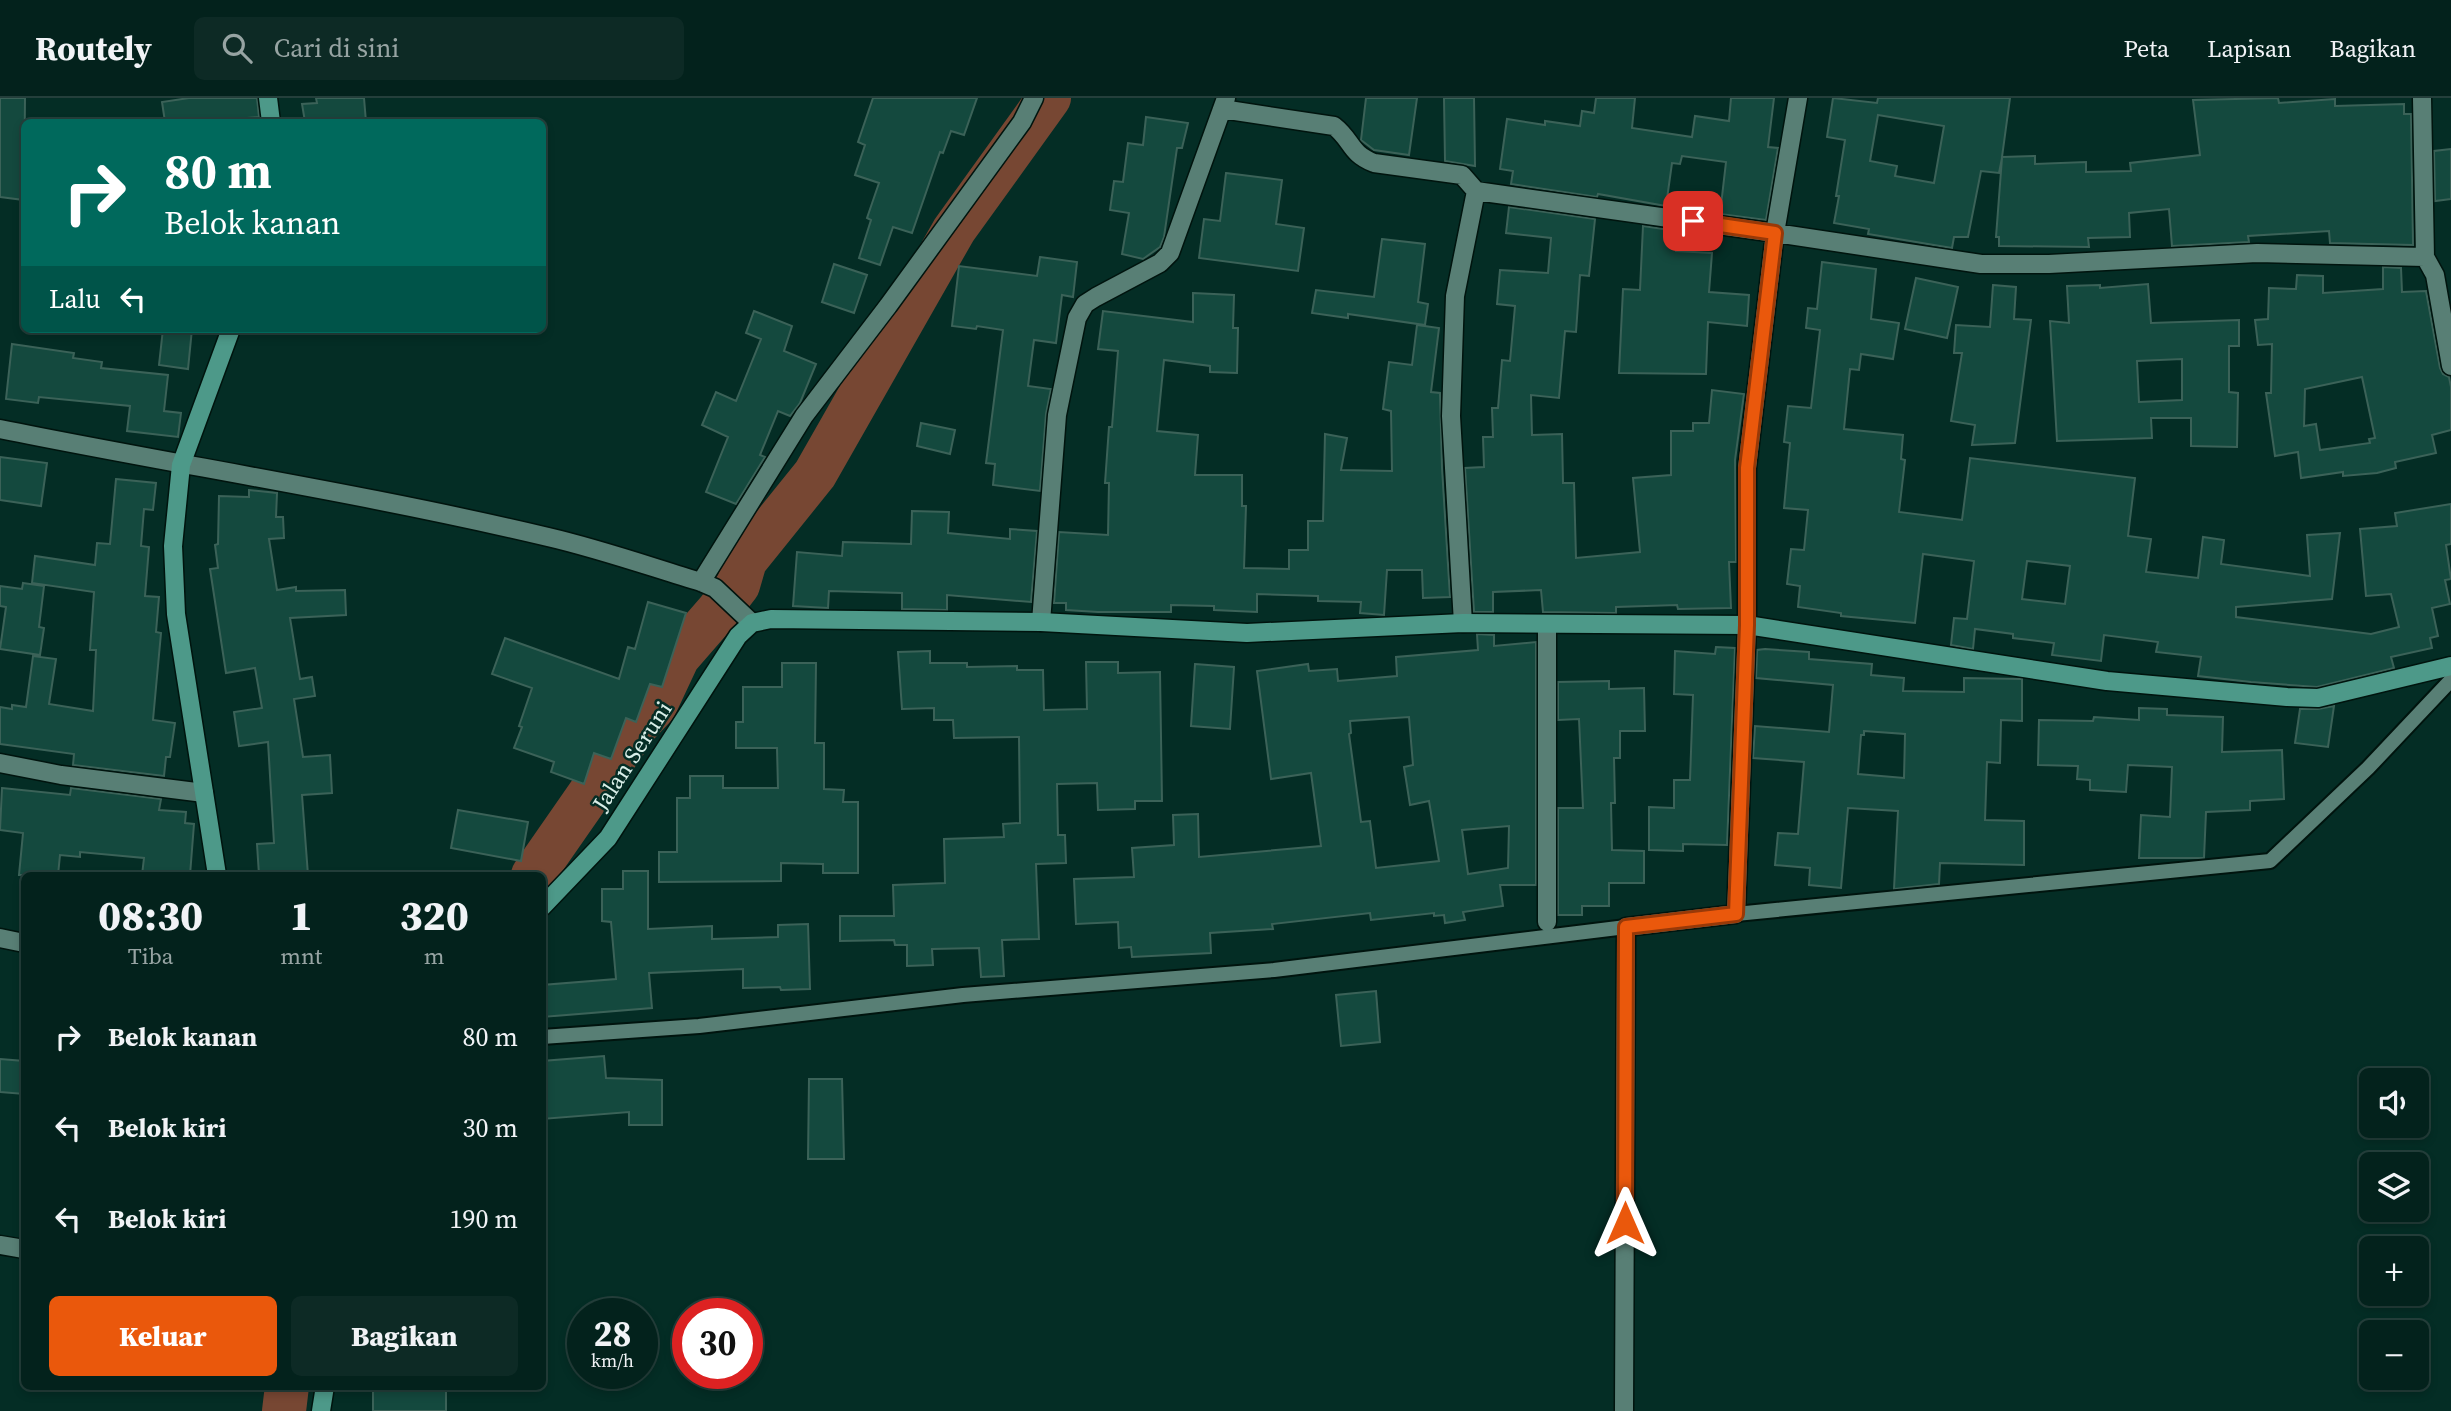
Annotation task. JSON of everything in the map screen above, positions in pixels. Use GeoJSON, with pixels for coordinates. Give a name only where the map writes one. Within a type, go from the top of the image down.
{"type":"FeatureCollection","features":[{"type":"Feature","properties":{"kind":"street"},"geometry":{"type":"LineString","coordinates":[[268,98],[271,119]]}},
{"type":"Feature","properties":{"kind":"street"},"geometry":{"type":"LineString","coordinates":[[708,585],[804,416],[1022,122],[1034,98]]}},
{"type":"Feature","properties":{"kind":"street"},"geometry":{"type":"LineString","coordinates":[[1624,1411],[1626,927],[1736,914],[1747,625],[1747,468],[1775,233],[1798,98]]}},
{"type":"Feature","properties":{"kind":"street"},"geometry":{"type":"LineString","coordinates":[[2422,98],[2426,257],[2435,275],[2451,366]]}},
{"type":"Feature","properties":{"kind":"street"},"geometry":{"type":"LineString","coordinates":[[1041,622],[1056,415],[1077,318],[1085,304],[1160,263],[1170,253],[1224,104],[1334,126],[1344,134],[1356,154],[1364,159],[1374,163],[1462,175],[1476,191],[1981,264],[2049,264],[2257,253],[2426,257]]}},
{"type":"Feature","properties":{"kind":"street"},"geometry":{"type":"LineString","coordinates":[[1463,623],[1451,416],[1455,296],[1476,191]]}},
{"type":"Feature","properties":{"kind":"street"},"geometry":{"type":"LineString","coordinates":[[216,872],[176,614],[173,546],[181,465],[229,333]]}},
{"type":"Feature","properties":{"kind":"street"},"geometry":{"type":"LineString","coordinates":[[0,429],[181,465],[367,497],[538,535],[708,585],[752,623],[771,619],[1041,622],[1247,634],[1463,623],[1747,625],[2107,681],[2318,698],[2451,666]]}},
{"type":"Feature","properties":{"kind":"street","name":"Jalan Seruni"},"geometry":{"type":"LineString","coordinates":[[546,903],[608,838],[738,636],[752,623]]}},
{"type":"Feature","properties":{"kind":"street"},"geometry":{"type":"LineString","coordinates":[[1547,624],[1547,922]]}},
{"type":"Feature","properties":{"kind":"street"},"geometry":{"type":"LineString","coordinates":[[0,763],[61,775],[204,793]]}},
{"type":"Feature","properties":{"kind":"street"},"geometry":{"type":"LineString","coordinates":[[0,938],[21,942]]}},
{"type":"Feature","properties":{"kind":"street"},"geometry":{"type":"LineString","coordinates":[[0,1245],[21,1248]]}},
{"type":"Feature","properties":{"kind":"street"},"geometry":{"type":"LineString","coordinates":[[321,1411],[324,1390]]}},
{"type":"Feature","properties":{"kind":"lane"},"geometry":{"type":"LineString","coordinates":[[1736,914],[2270,861],[2368,768],[2451,680]]}},
{"type":"Feature","properties":{"kind":"lane"},"geometry":{"type":"LineString","coordinates":[[546,1037],[699,1026],[963,995],[1274,970],[1626,927]]}},
{"type":"Feature","properties":{"kind":"building"},"geometry":{"type":"Polygon","coordinates":[[[0,98],[25,98],[25,119],[21,119],[21,200],[0,197],[0,98]]]}},
{"type":"Feature","properties":{"kind":"building"},"geometry":{"type":"Polygon","coordinates":[[[189,98],[257,98],[259,117],[165,119],[162,102],[189,98]]]}},
{"type":"Feature","properties":{"kind":"building"},"geometry":{"type":"Polygon","coordinates":[[[316,98],[364,98],[366,119],[304,119],[302,104],[317,103],[316,98]]]}},
{"type":"Feature","properties":{"kind":"building"},"geometry":{"type":"Polygon","coordinates":[[[873,98],[977,98],[964,135],[951,131],[943,153],[940,152],[912,233],[893,227],[880,265],[859,258],[871,220],[867,218],[879,183],[855,175],[865,145],[858,142],[873,98]]]}},
{"type":"Feature","properties":{"kind":"building"},"geometry":{"type":"Polygon","coordinates":[[[1366,98],[1417,98],[1409,155],[1374,150],[1361,140],[1366,98]]]}},
{"type":"Feature","properties":{"kind":"building"},"geometry":{"type":"Polygon","coordinates":[[[1444,98],[1474,98],[1475,166],[1445,161],[1444,98]]]}},
{"type":"Feature","properties":{"kind":"building"},"geometry":{"type":"Polygon","coordinates":[[[1596,98],[1635,98],[1632,128],[1692,137],[1695,116],[1729,121],[1731,98],[1774,98],[1768,147],[1778,148],[1766,220],[1720,214],[1726,162],[1682,156],[1680,164],[1672,163],[1666,206],[1598,194],[1597,197],[1511,184],[1513,171],[1500,169],[1507,119],[1545,125],[1545,121],[1580,126],[1582,111],[1594,113],[1596,98]]]}},
{"type":"Feature","properties":{"kind":"building"},"geometry":{"type":"Polygon","coordinates":[[[1833,98],[1877,103],[1878,98],[2010,98],[2002,157],[2035,156],[2035,164],[2086,162],[2086,172],[2131,171],[2130,163],[2200,155],[2193,100],[2278,98],[2279,103],[2335,99],[2335,106],[2404,104],[2404,114],[2411,114],[2413,245],[2330,243],[2329,231],[2248,236],[2249,242],[2172,246],[2169,209],[2129,213],[2130,237],[2088,238],[2089,247],[1999,246],[1999,237],[1996,237],[2002,158],[1999,173],[1981,171],[1968,237],[1954,237],[1952,248],[1868,234],[1869,229],[1834,223],[1845,140],[1827,137],[1833,98]],[[1878,115],[1870,161],[1897,166],[1895,176],[1934,183],[1944,126],[1878,115]]]}},
{"type":"Feature","properties":{"kind":"building"},"geometry":{"type":"Polygon","coordinates":[[[1146,117],[1188,123],[1182,148],[1177,148],[1164,237],[1160,247],[1143,259],[1122,254],[1129,213],[1110,210],[1114,181],[1123,182],[1128,143],[1143,145],[1146,117]]]}},
{"type":"Feature","properties":{"kind":"building"},"geometry":{"type":"Polygon","coordinates":[[[2451,149],[2451,199],[2435,201],[2434,151],[2451,149]]]}},
{"type":"Feature","properties":{"kind":"building"},"geometry":{"type":"Polygon","coordinates":[[[1226,173],[1282,180],[1276,224],[1304,228],[1298,271],[1199,258],[1204,219],[1220,221],[1226,173]]]}},
{"type":"Feature","properties":{"kind":"building"},"geometry":{"type":"Polygon","coordinates":[[[1509,207],[1595,219],[1589,276],[1580,275],[1576,332],[1565,331],[1559,398],[1531,395],[1532,435],[1562,434],[1563,483],[1574,483],[1576,558],[1640,552],[1633,478],[1671,475],[1671,431],[1693,431],[1693,423],[1709,423],[1712,390],[1744,394],[1735,460],[1736,562],[1729,562],[1731,608],[1678,609],[1677,605],[1616,607],[1616,613],[1543,612],[1541,590],[1493,592],[1493,612],[1474,612],[1465,468],[1484,467],[1483,437],[1493,437],[1492,408],[1498,408],[1502,360],[1510,361],[1515,306],[1497,304],[1500,270],[1548,273],[1551,238],[1506,233],[1509,207]]]}},
{"type":"Feature","properties":{"kind":"building"},"geometry":{"type":"Polygon","coordinates":[[[1643,226],[1677,231],[1676,251],[1712,253],[1709,292],[1749,295],[1747,326],[1708,322],[1706,374],[1619,373],[1623,289],[1640,290],[1643,226]]]}},
{"type":"Feature","properties":{"kind":"building"},"geometry":{"type":"Polygon","coordinates":[[[1382,239],[1425,244],[1418,302],[1428,304],[1425,325],[1348,314],[1348,318],[1312,313],[1316,290],[1374,297],[1382,239]]]}},
{"type":"Feature","properties":{"kind":"building"},"geometry":{"type":"Polygon","coordinates":[[[1040,257],[1077,262],[1073,297],[1062,295],[1056,343],[1034,340],[1028,386],[1051,389],[1046,414],[1040,491],[993,485],[995,464],[986,463],[1003,330],[952,326],[959,266],[1037,276],[1040,257]]]}},
{"type":"Feature","properties":{"kind":"building"},"geometry":{"type":"Polygon","coordinates":[[[1822,262],[1876,269],[1871,319],[1899,323],[1893,359],[1861,354],[1859,370],[1850,369],[1844,429],[1903,435],[1901,459],[1905,460],[1899,512],[1962,520],[1970,458],[2135,478],[2128,536],[2151,539],[2146,572],[2198,578],[2203,537],[2224,540],[2221,564],[2310,576],[2307,535],[2340,533],[2332,599],[2236,607],[2236,617],[2371,634],[2399,627],[2391,594],[2366,596],[2360,529],[2397,526],[2395,513],[2451,504],[2451,544],[2446,545],[2451,579],[2445,580],[2450,604],[2432,608],[2438,636],[2430,638],[2432,648],[2391,657],[2394,668],[2317,687],[2198,676],[2201,657],[2156,652],[2158,642],[2104,635],[2101,661],[2052,655],[2054,643],[2013,638],[2013,634],[1975,629],[1973,649],[1951,645],[1954,618],[1967,619],[1974,561],[1923,554],[1915,623],[1841,616],[1841,613],[1798,607],[1800,586],[1787,584],[1791,549],[1804,550],[1808,510],[1784,508],[1790,443],[1784,442],[1788,406],[1811,408],[1820,330],[1806,328],[1808,308],[1817,309],[1822,262]],[[2027,561],[2022,599],[2065,604],[2070,566],[2027,561]]]}},
{"type":"Feature","properties":{"kind":"building"},"geometry":{"type":"Polygon","coordinates":[[[834,264],[867,275],[854,313],[822,302],[834,264]]]}},
{"type":"Feature","properties":{"kind":"building"},"geometry":{"type":"Polygon","coordinates":[[[2383,267],[2401,268],[2402,292],[2426,291],[2440,368],[2443,374],[2449,377],[2451,387],[2451,430],[2432,435],[2436,453],[2395,462],[2396,468],[2377,473],[2343,476],[2343,472],[2301,478],[2298,452],[2275,456],[2266,393],[2271,393],[2272,344],[2258,345],[2255,320],[2268,319],[2269,288],[2296,289],[2297,275],[2323,276],[2323,293],[2383,289],[2383,267]],[[2362,377],[2305,389],[2304,426],[2316,424],[2320,450],[2370,443],[2369,439],[2375,438],[2362,377]]]}},
{"type":"Feature","properties":{"kind":"building"},"geometry":{"type":"Polygon","coordinates":[[[1916,278],[1958,287],[1947,338],[1905,329],[1916,278]]]}},
{"type":"Feature","properties":{"kind":"building"},"geometry":{"type":"Polygon","coordinates":[[[2148,284],[2151,323],[2239,320],[2239,346],[2229,346],[2229,392],[2238,393],[2237,447],[2191,446],[2191,418],[2151,418],[2152,438],[2057,441],[2050,321],[2069,323],[2067,286],[2100,285],[2100,288],[2148,284]],[[2182,359],[2137,361],[2139,402],[2182,400],[2182,359]]]}},
{"type":"Feature","properties":{"kind":"building"},"geometry":{"type":"Polygon","coordinates":[[[1993,285],[2016,287],[2014,319],[2031,320],[2015,443],[1972,445],[1975,425],[1951,421],[1962,353],[1954,353],[1956,325],[1990,327],[1993,285]]]}},
{"type":"Feature","properties":{"kind":"building"},"geometry":{"type":"Polygon","coordinates":[[[1193,293],[1234,295],[1233,328],[1238,328],[1237,373],[1210,372],[1210,366],[1164,360],[1157,431],[1198,435],[1195,475],[1242,475],[1242,506],[1246,506],[1244,568],[1289,569],[1289,550],[1308,550],[1308,521],[1323,521],[1325,434],[1347,438],[1341,470],[1392,471],[1391,411],[1383,409],[1389,362],[1412,365],[1417,325],[1439,328],[1431,392],[1440,393],[1450,597],[1423,598],[1422,570],[1387,570],[1384,615],[1360,613],[1361,602],[1318,601],[1318,596],[1257,594],[1257,612],[1214,610],[1214,606],[1171,605],[1171,612],[1098,612],[1066,610],[1066,603],[1054,603],[1059,532],[1108,535],[1109,483],[1105,483],[1118,351],[1098,349],[1103,311],[1193,322],[1193,293]]]}},
{"type":"Feature","properties":{"kind":"building"},"geometry":{"type":"Polygon","coordinates":[[[754,311],[792,326],[784,351],[816,364],[800,403],[790,416],[778,411],[760,455],[765,457],[736,504],[706,492],[728,437],[702,425],[716,392],[736,401],[761,339],[746,333],[754,311]]]}},
{"type":"Feature","properties":{"kind":"building"},"geometry":{"type":"Polygon","coordinates":[[[163,333],[192,333],[188,369],[159,365],[163,333]]]}},
{"type":"Feature","properties":{"kind":"building"},"geometry":{"type":"Polygon","coordinates":[[[12,344],[74,353],[73,358],[102,362],[101,368],[168,375],[164,411],[181,413],[178,437],[127,431],[130,406],[39,397],[38,403],[6,399],[12,344]]]}},
{"type":"Feature","properties":{"kind":"building"},"geometry":{"type":"Polygon","coordinates":[[[921,423],[955,430],[950,454],[917,446],[921,423]]]}},
{"type":"Feature","properties":{"kind":"building"},"geometry":{"type":"Polygon","coordinates":[[[0,457],[47,463],[41,506],[0,500],[0,457]]]}},
{"type":"Feature","properties":{"kind":"building"},"geometry":{"type":"Polygon","coordinates":[[[116,479],[156,483],[153,510],[144,509],[141,546],[149,547],[145,596],[159,597],[156,632],[161,633],[153,720],[175,723],[164,776],[73,765],[74,754],[0,744],[0,707],[26,707],[33,656],[56,659],[49,704],[93,711],[96,650],[90,650],[94,592],[32,583],[35,556],[95,565],[97,543],[110,544],[116,479]]]}},
{"type":"Feature","properties":{"kind":"building"},"geometry":{"type":"Polygon","coordinates":[[[249,490],[277,493],[276,517],[283,517],[284,538],[269,539],[277,590],[296,587],[296,591],[345,590],[346,615],[290,618],[300,679],[312,677],[315,696],[294,699],[303,757],[330,755],[332,793],[302,795],[308,872],[259,872],[257,844],[274,843],[268,742],[239,746],[234,712],[262,708],[255,668],[226,673],[210,569],[218,568],[215,545],[218,544],[219,496],[249,497],[249,490]]]}},
{"type":"Feature","properties":{"kind":"building"},"geometry":{"type":"Polygon","coordinates":[[[912,511],[949,512],[948,533],[1010,539],[1010,529],[1037,531],[1031,602],[947,595],[947,610],[902,609],[902,593],[829,591],[828,608],[793,606],[797,552],[842,556],[843,542],[911,544],[912,511]]]}},
{"type":"Feature","properties":{"kind":"building"},"geometry":{"type":"Polygon","coordinates":[[[23,583],[44,586],[39,627],[44,628],[40,655],[0,649],[6,607],[0,606],[0,586],[22,589],[23,583]]]}},
{"type":"Feature","properties":{"kind":"building"},"geometry":{"type":"Polygon","coordinates":[[[648,602],[686,613],[662,687],[650,684],[636,722],[626,718],[611,759],[594,753],[584,784],[551,772],[554,762],[514,748],[532,688],[492,674],[505,638],[619,679],[628,647],[635,649],[648,602]]]}},
{"type":"Feature","properties":{"kind":"building"},"geometry":{"type":"Polygon","coordinates":[[[1477,634],[1494,635],[1494,646],[1536,642],[1536,885],[1500,885],[1503,906],[1463,912],[1465,920],[1445,923],[1444,915],[1434,916],[1434,913],[1371,920],[1370,913],[1272,924],[1273,929],[1210,933],[1211,953],[1132,957],[1131,947],[1119,948],[1118,922],[1076,924],[1074,879],[1134,877],[1132,848],[1174,845],[1173,815],[1198,814],[1199,857],[1321,846],[1311,773],[1271,779],[1257,671],[1308,664],[1309,671],[1337,669],[1338,681],[1397,676],[1396,657],[1478,650],[1477,634]],[[1409,717],[1350,721],[1349,734],[1361,822],[1370,821],[1376,868],[1439,861],[1429,801],[1410,805],[1404,767],[1413,765],[1409,717]],[[1509,826],[1462,830],[1468,874],[1508,868],[1509,826]]]}},
{"type":"Feature","properties":{"kind":"building"},"geometry":{"type":"Polygon","coordinates":[[[1716,647],[1735,648],[1727,845],[1683,844],[1683,851],[1649,850],[1649,807],[1674,808],[1674,780],[1690,780],[1693,695],[1674,694],[1675,651],[1715,654],[1716,647]]]}},
{"type":"Feature","properties":{"kind":"building"},"geometry":{"type":"Polygon","coordinates":[[[1757,650],[1809,652],[1809,659],[1872,664],[1871,675],[1904,678],[1903,691],[1964,692],[1964,678],[2022,679],[2022,721],[2001,720],[2000,763],[1987,762],[1985,820],[2024,821],[2024,865],[1940,863],[1939,884],[1894,889],[1898,811],[1848,808],[1841,888],[1809,885],[1810,868],[1775,865],[1778,833],[1798,834],[1804,762],[1753,758],[1755,726],[1829,732],[1833,685],[1756,678],[1757,650]],[[1864,731],[1864,735],[1861,735],[1858,774],[1904,778],[1905,734],[1864,731]]]}},
{"type":"Feature","properties":{"kind":"building"},"geometry":{"type":"Polygon","coordinates":[[[930,651],[930,663],[967,663],[967,667],[1017,666],[1017,670],[1043,670],[1044,710],[1087,709],[1086,662],[1118,662],[1118,673],[1160,672],[1162,801],[1135,801],[1135,809],[1098,810],[1097,783],[1057,784],[1058,835],[1065,835],[1066,863],[1036,864],[1039,939],[1002,940],[1004,976],[981,977],[979,948],[932,949],[933,965],[907,966],[907,945],[895,945],[894,940],[840,941],[840,916],[894,916],[893,885],[945,883],[944,839],[1004,837],[1003,824],[1020,823],[1019,737],[954,738],[953,720],[934,720],[934,708],[902,709],[898,652],[930,651]]]}},
{"type":"Feature","properties":{"kind":"building"},"geometry":{"type":"Polygon","coordinates":[[[782,663],[816,663],[815,743],[824,743],[824,789],[844,790],[843,802],[858,802],[858,873],[823,873],[823,864],[781,863],[781,881],[659,882],[659,852],[677,852],[677,798],[690,798],[690,776],[723,776],[723,788],[778,788],[777,748],[736,748],[736,722],[743,722],[743,687],[782,687],[782,663]]]}},
{"type":"Feature","properties":{"kind":"building"},"geometry":{"type":"Polygon","coordinates":[[[1195,664],[1234,667],[1230,729],[1191,726],[1195,664]]]}},
{"type":"Feature","properties":{"kind":"building"},"geometry":{"type":"Polygon","coordinates":[[[1609,681],[1609,689],[1644,688],[1645,731],[1620,731],[1620,758],[1614,758],[1615,803],[1611,803],[1612,850],[1644,851],[1644,883],[1609,883],[1609,906],[1582,906],[1582,915],[1558,915],[1558,808],[1583,808],[1579,719],[1558,720],[1558,682],[1609,681]]]}},
{"type":"Feature","properties":{"kind":"building"},"geometry":{"type":"Polygon","coordinates":[[[2334,706],[2328,747],[2295,743],[2300,709],[2334,706]]]}},
{"type":"Feature","properties":{"kind":"building"},"geometry":{"type":"Polygon","coordinates":[[[2139,708],[2167,709],[2167,715],[2223,717],[2222,752],[2282,750],[2284,799],[2250,801],[2250,810],[2206,812],[2204,858],[2139,858],[2141,815],[2170,817],[2172,767],[2128,765],[2126,792],[2090,790],[2090,780],[2077,779],[2078,766],[2038,765],[2039,720],[2093,721],[2094,717],[2139,720],[2139,708]]]}},
{"type":"Feature","properties":{"kind":"building"},"geometry":{"type":"Polygon","coordinates":[[[2,788],[70,795],[71,788],[161,799],[159,810],[186,812],[185,823],[194,824],[190,872],[142,872],[144,858],[80,852],[80,857],[60,855],[58,872],[21,872],[19,875],[23,833],[0,830],[2,788]]]}},
{"type":"Feature","properties":{"kind":"building"},"geometry":{"type":"Polygon","coordinates":[[[458,810],[528,822],[521,861],[451,848],[458,810]]]}},
{"type":"Feature","properties":{"kind":"building"},"geometry":{"type":"Polygon","coordinates":[[[623,871],[648,871],[648,929],[712,926],[712,939],[778,937],[778,925],[808,924],[810,989],[743,988],[743,969],[649,973],[652,1008],[546,1017],[546,985],[616,979],[611,922],[602,921],[602,889],[623,889],[623,871]]]}},
{"type":"Feature","properties":{"kind":"building"},"geometry":{"type":"Polygon","coordinates":[[[1376,991],[1380,1042],[1341,1046],[1336,995],[1376,991]]]}},
{"type":"Feature","properties":{"kind":"building"},"geometry":{"type":"Polygon","coordinates":[[[604,1056],[606,1078],[662,1080],[662,1125],[629,1125],[629,1112],[546,1119],[546,1061],[604,1056]]]}},
{"type":"Feature","properties":{"kind":"building"},"geometry":{"type":"Polygon","coordinates":[[[0,1059],[21,1061],[21,1094],[0,1092],[0,1059]]]}},
{"type":"Feature","properties":{"kind":"building"},"geometry":{"type":"Polygon","coordinates":[[[809,1079],[842,1079],[844,1159],[808,1159],[809,1079]]]}},
{"type":"Feature","properties":{"kind":"building"},"geometry":{"type":"Polygon","coordinates":[[[373,1390],[446,1390],[446,1411],[373,1411],[373,1390]]]}},
{"type":"Feature","properties":{"kind":"waterway"},"geometry":{"type":"LineString","coordinates":[[535,872],[638,724],[655,706],[678,657],[738,585],[745,561],[815,474],[954,230],[1049,98]]}},
{"type":"Feature","properties":{"kind":"waterway"},"geometry":{"type":"LineString","coordinates":[[284,1411],[287,1390]]}},
{"type":"Feature","properties":{"kind":"route"},"geometry":{"type":"LineString","coordinates":[[1625,1223],[1626,927],[1736,914],[1747,625],[1747,468],[1775,233],[1693,221]]}}]}
